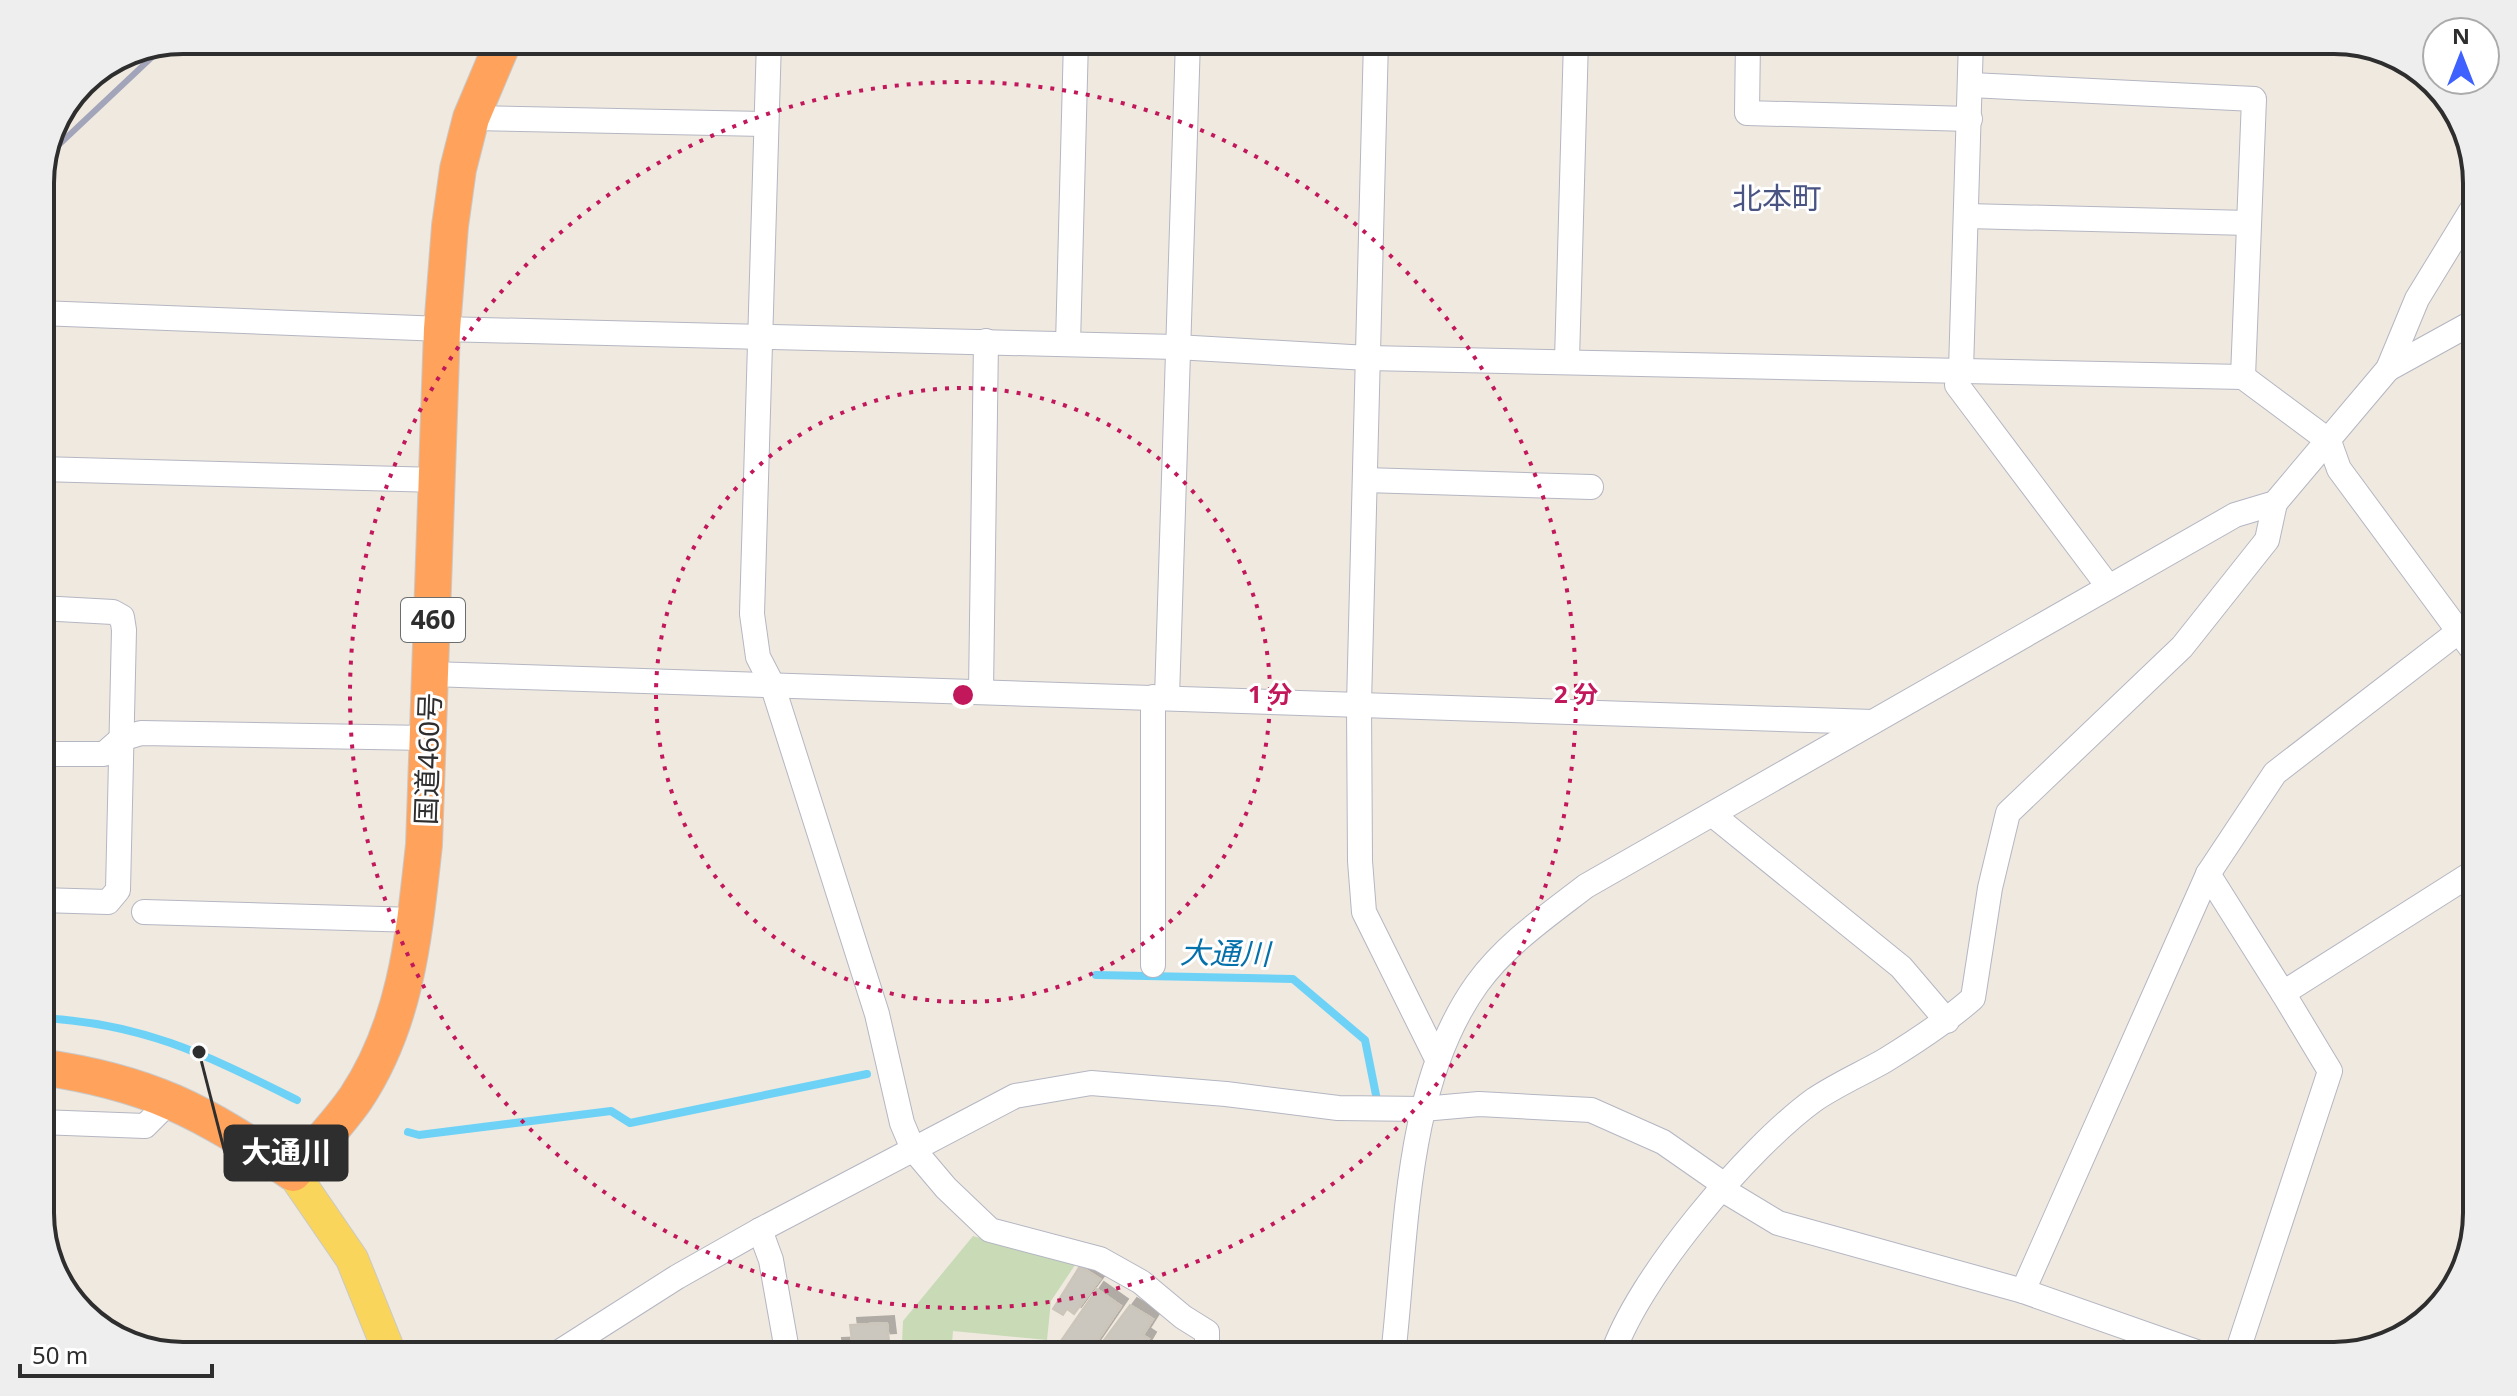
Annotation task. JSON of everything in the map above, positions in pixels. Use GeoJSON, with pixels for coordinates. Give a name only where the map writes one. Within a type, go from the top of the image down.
{"type":"FeatureCollection","features":[{"type":"Feature","properties":{"kind":"highway","name":"国道460号"},"geometry":{"type":"LineString","coordinates":[[293,1173],[355,1099],[382,1054],[399,1010],[416,920],[424,845],[442,329],[450,226],[458,169],[471,118],[498,54]]}},
{"type":"Feature","properties":{"kind":"highway"},"geometry":{"type":"LineString","coordinates":[[54,1070],[125,1083],[172,1099],[231,1130],[293,1173]]}},
{"type":"Feature","properties":{"kind":"main road"},"geometry":{"type":"LineString","coordinates":[[293,1173],[352,1259],[385,1342]]}},
{"type":"Feature","properties":{"kind":"street"},"geometry":{"type":"LineString","coordinates":[[768,54],[752,614],[758,657],[772,684],[877,1014],[902,1123],[913,1149],[946,1188],[990,1230],[1100,1259],[1141,1282],[1183,1317],[1207,1332],[1207,1342]]}},
{"type":"Feature","properties":{"kind":"street"},"geometry":{"type":"LineString","coordinates":[[1068,344],[1076,54]]}},
{"type":"Feature","properties":{"kind":"street"},"geometry":{"type":"LineString","coordinates":[[1153,965],[1160,697],[1187,54]]}},
{"type":"Feature","properties":{"kind":"street"},"geometry":{"type":"LineString","coordinates":[[1376,54],[1359,704],[1360,861],[1364,912],[1437,1059]]}},
{"type":"Feature","properties":{"kind":"street"},"geometry":{"type":"LineString","coordinates":[[1567,360],[1576,54]]}},
{"type":"Feature","properties":{"kind":"street"},"geometry":{"type":"LineString","coordinates":[[1748,54],[1747,113],[1970,119]]}},
{"type":"Feature","properties":{"kind":"street"},"geometry":{"type":"LineString","coordinates":[[1971,54],[1961,370],[1957,385],[2108,586]]}},
{"type":"Feature","properties":{"kind":"street"},"geometry":{"type":"LineString","coordinates":[[1971,85],[2254,99],[2243,377]]}},
{"type":"Feature","properties":{"kind":"street"},"geometry":{"type":"LineString","coordinates":[[471,118],[765,124]]}},
{"type":"Feature","properties":{"kind":"street"},"geometry":{"type":"LineString","coordinates":[[1967,216],[2249,223]]}},
{"type":"Feature","properties":{"kind":"street"},"geometry":{"type":"LineString","coordinates":[[1616,1342],[1621,1328],[1720,1188],[1815,1099],[1947,1021],[1973,998],[1990,888],[2008,813],[2182,647],[2267,540],[2275,503],[2388,369],[2417,299],[2463,224]]}},
{"type":"Feature","properties":{"kind":"street"},"geometry":{"type":"LineString","coordinates":[[54,314],[442,329],[1176,347],[1368,358],[2243,377],[2329,441],[2339,469],[2463,634]]}},
{"type":"Feature","properties":{"kind":"street"},"geometry":{"type":"LineString","coordinates":[[2388,369],[2463,328]]}},
{"type":"Feature","properties":{"kind":"street"},"geometry":{"type":"LineString","coordinates":[[981,691],[986,341]]}},
{"type":"Feature","properties":{"kind":"street"},"geometry":{"type":"LineString","coordinates":[[54,469],[438,480]]}},
{"type":"Feature","properties":{"kind":"street"},"geometry":{"type":"LineString","coordinates":[[1365,480],[1591,487]]}},
{"type":"Feature","properties":{"kind":"street"},"geometry":{"type":"LineString","coordinates":[[1395,1342],[1423,1109],[1437,1059],[1478,984],[1511,945],[1586,886],[2235,515],[2275,503]]}},
{"type":"Feature","properties":{"kind":"street"},"geometry":{"type":"LineString","coordinates":[[54,608],[100,610],[122,617],[118,890],[114,899],[98,902],[54,900]]}},
{"type":"Feature","properties":{"kind":"street"},"geometry":{"type":"LineString","coordinates":[[2023,1291],[2208,874],[2275,773],[2463,648]]}},
{"type":"Feature","properties":{"kind":"street"},"geometry":{"type":"LineString","coordinates":[[431,674],[1872,722]]}},
{"type":"Feature","properties":{"kind":"street"},"geometry":{"type":"LineString","coordinates":[[54,754],[104,754],[121,739],[141,733],[428,738]]}},
{"type":"Feature","properties":{"kind":"street"},"geometry":{"type":"LineString","coordinates":[[1713,815],[1901,967],[1947,1021]]}},
{"type":"Feature","properties":{"kind":"street"},"geometry":{"type":"LineString","coordinates":[[2208,874],[2330,1071],[2241,1342]]}},
{"type":"Feature","properties":{"kind":"street"},"geometry":{"type":"LineString","coordinates":[[2283,993],[2463,879]]}},
{"type":"Feature","properties":{"kind":"street"},"geometry":{"type":"LineString","coordinates":[[144,912],[416,920]]}},
{"type":"Feature","properties":{"kind":"street"},"geometry":{"type":"LineString","coordinates":[[593,1342],[760,1230],[913,1149],[1015,1096],[1091,1083],[1338,1108],[1423,1109],[1479,1104],[1591,1110],[1663,1142],[1716,1179],[1720,1188],[1778,1223],[2023,1291],[2168,1342]]}},
{"type":"Feature","properties":{"kind":"street"},"geometry":{"type":"LineString","coordinates":[[54,1123],[145,1126],[172,1099]]}},
{"type":"Feature","properties":{"kind":"street"},"geometry":{"type":"LineString","coordinates":[[760,1230],[771,1260],[786,1342]]}},
{"type":"Feature","properties":{"kind":"green space"},"geometry":{"type":"Polygon","coordinates":[[[973,1236],[1075,1265],[1051,1301],[1047,1340],[953,1331],[952,1342],[902,1342],[903,1321],[973,1236]]]}},
{"type":"Feature","properties":{"kind":"building"},"geometry":{"type":"Polygon","coordinates":[[[1080,1266],[1100,1279],[1074,1314],[1067,1309],[1063,1315],[1053,1309],[1080,1266]]]}},
{"type":"Feature","properties":{"kind":"building"},"geometry":{"type":"Polygon","coordinates":[[[1097,1289],[1121,1306],[1097,1342],[1060,1342],[1097,1289]]]}},
{"type":"Feature","properties":{"kind":"building"},"geometry":{"type":"Polygon","coordinates":[[[1130,1305],[1153,1319],[1143,1335],[1149,1339],[1147,1342],[1104,1340],[1130,1305]]]}},
{"type":"Feature","properties":{"kind":"building"},"geometry":{"type":"Polygon","coordinates":[[[887,1323],[889,1340],[852,1342],[850,1325],[887,1323]]]}},
{"type":"Feature","properties":{"kind":"waterway","name":"大通川"},"geometry":{"type":"LineString","coordinates":[[1096,975],[1293,979],[1365,1040],[1377,1100]]}},
{"type":"Feature","properties":{"kind":"waterway","name":"大通川"},"geometry":{"type":"LineString","coordinates":[[54,1019],[143,1034],[203,1056],[297,1100]]}},
{"type":"Feature","properties":{"kind":"waterway","name":"大通川"},"geometry":{"type":"LineString","coordinates":[[408,1132],[419,1135],[611,1111],[630,1123],[867,1074]]}},
{"type":"Feature","properties":{"kind":"railway"},"geometry":{"type":"LineString","coordinates":[[60,143],[151,58]]}},
{"type":"Feature","properties":{"kind":"place","name":"大通川"},"geometry":{"type":"Point","coordinates":[199,1052]}},
{"type":"Feature","properties":{"kind":"district","name":"北本町"},"geometry":{"type":"Point","coordinates":[1777,199]}}]}
